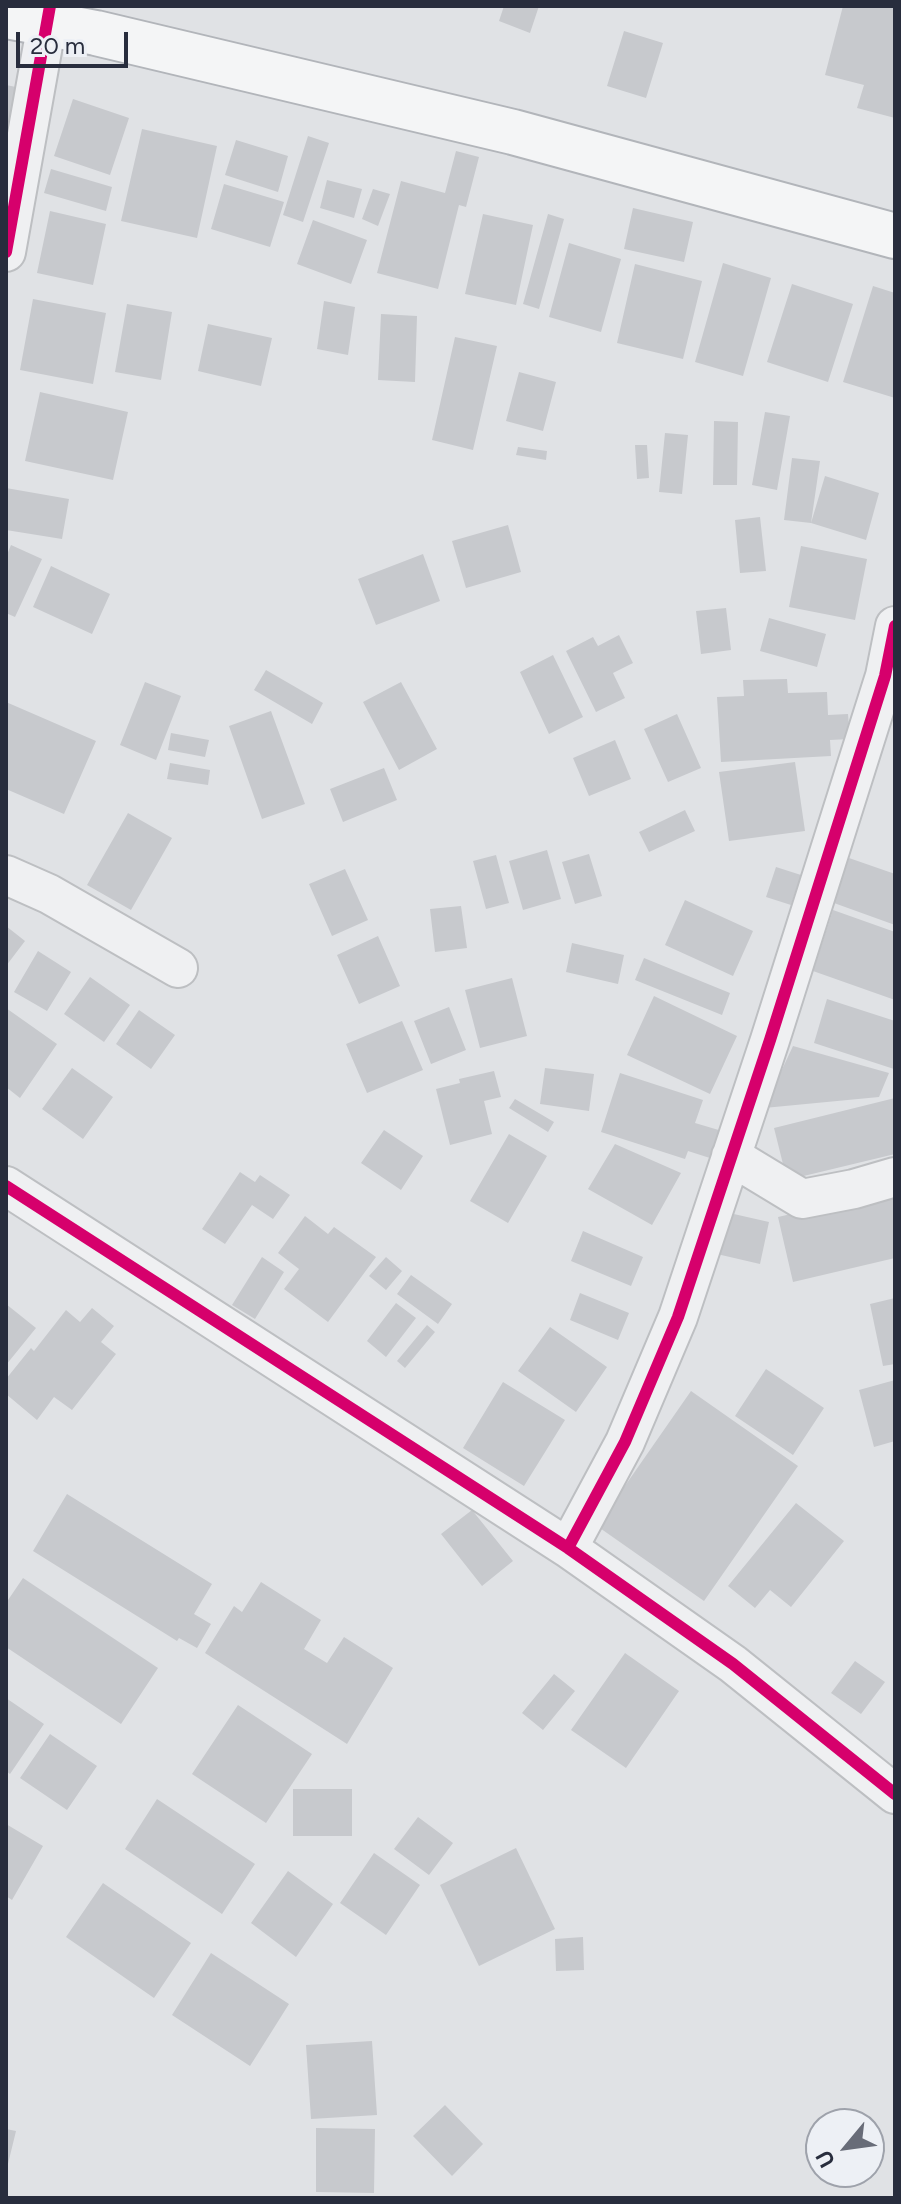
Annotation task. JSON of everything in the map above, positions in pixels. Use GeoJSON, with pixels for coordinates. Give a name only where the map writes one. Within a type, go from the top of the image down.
{"type":"FeatureCollection","features":[{"type":"Feature","properties":{"kind":"highway"},"geometry":{"type":"LineString","coordinates":[[34,15],[96,33],[513,132],[895,236]]}},
{"type":"Feature","properties":{"kind":"street"},"geometry":{"type":"LineString","coordinates":[[6,252],[34,15]]}},
{"type":"Feature","properties":{"kind":"street"},"geometry":{"type":"LineString","coordinates":[[568,1548],[625,1442],[678,1317],[890,677],[895,626]]}},
{"type":"Feature","properties":{"kind":"street"},"geometry":{"type":"LineString","coordinates":[[6,875],[49,894],[178,968]]}},
{"type":"Feature","properties":{"kind":"street"},"geometry":{"type":"LineString","coordinates":[[731,1156],[802,1199],[895,1177]]}},
{"type":"Feature","properties":{"kind":"street"},"geometry":{"type":"LineString","coordinates":[[6,1186],[568,1548],[733,1664],[895,1794]]}},
{"type":"Feature","properties":{"kind":"building"},"geometry":{"type":"Polygon","coordinates":[[[504,6],[539,6],[530,33],[499,21],[504,6]]]}},
{"type":"Feature","properties":{"kind":"building"},"geometry":{"type":"Polygon","coordinates":[[[843,6],[895,6],[895,118],[857,108],[864,85],[825,75],[843,6]]]}},
{"type":"Feature","properties":{"kind":"building"},"geometry":{"type":"Polygon","coordinates":[[[624,31],[663,43],[646,98],[607,86],[624,31]]]}},
{"type":"Feature","properties":{"kind":"building"},"geometry":{"type":"Polygon","coordinates":[[[6,85],[16,87],[7,130],[6,130],[6,85]]]}},
{"type":"Feature","properties":{"kind":"building"},"geometry":{"type":"Polygon","coordinates":[[[73,99],[129,118],[110,175],[54,156],[73,99]]]}},
{"type":"Feature","properties":{"kind":"building"},"geometry":{"type":"Polygon","coordinates":[[[142,129],[217,146],[197,238],[121,221],[142,129]]]}},
{"type":"Feature","properties":{"kind":"building"},"geometry":{"type":"Polygon","coordinates":[[[308,136],[329,143],[303,222],[283,215],[308,136]]]}},
{"type":"Feature","properties":{"kind":"building"},"geometry":{"type":"Polygon","coordinates":[[[236,140],[288,156],[278,192],[225,175],[236,140]]]}},
{"type":"Feature","properties":{"kind":"building"},"geometry":{"type":"Polygon","coordinates":[[[456,151],[479,157],[466,207],[459,205],[438,289],[377,273],[401,181],[445,193],[456,151]]]}},
{"type":"Feature","properties":{"kind":"building"},"geometry":{"type":"Polygon","coordinates":[[[51,169],[112,187],[106,211],[44,193],[51,169]]]}},
{"type":"Feature","properties":{"kind":"building"},"geometry":{"type":"Polygon","coordinates":[[[327,180],[362,189],[354,218],[320,208],[327,180]]]}},
{"type":"Feature","properties":{"kind":"building"},"geometry":{"type":"Polygon","coordinates":[[[224,184],[284,202],[270,247],[211,229],[224,184]]]}},
{"type":"Feature","properties":{"kind":"building"},"geometry":{"type":"Polygon","coordinates":[[[373,189],[390,194],[378,226],[362,219],[373,189]]]}},
{"type":"Feature","properties":{"kind":"building"},"geometry":{"type":"Polygon","coordinates":[[[633,208],[693,222],[684,262],[624,249],[633,208]]]}},
{"type":"Feature","properties":{"kind":"building"},"geometry":{"type":"Polygon","coordinates":[[[50,211],[106,224],[93,285],[37,273],[50,211]]]}},
{"type":"Feature","properties":{"kind":"building"},"geometry":{"type":"Polygon","coordinates":[[[483,214],[533,225],[516,305],[465,294],[483,214]]]}},
{"type":"Feature","properties":{"kind":"building"},"geometry":{"type":"Polygon","coordinates":[[[548,214],[564,219],[539,309],[523,304],[548,214]]]}},
{"type":"Feature","properties":{"kind":"building"},"geometry":{"type":"Polygon","coordinates":[[[313,220],[367,240],[351,284],[297,264],[313,220]]]}},
{"type":"Feature","properties":{"kind":"building"},"geometry":{"type":"Polygon","coordinates":[[[569,243],[621,259],[601,332],[549,317],[569,243]]]}},
{"type":"Feature","properties":{"kind":"building"},"geometry":{"type":"Polygon","coordinates":[[[723,263],[771,278],[743,376],[695,362],[723,263]]]}},
{"type":"Feature","properties":{"kind":"building"},"geometry":{"type":"Polygon","coordinates":[[[635,264],[702,281],[683,359],[617,343],[635,264]]]}},
{"type":"Feature","properties":{"kind":"building"},"geometry":{"type":"Polygon","coordinates":[[[792,284],[853,304],[828,382],[767,362],[792,284]]]}},
{"type":"Feature","properties":{"kind":"building"},"geometry":{"type":"Polygon","coordinates":[[[873,286],[895,293],[895,398],[843,382],[873,286]]]}},
{"type":"Feature","properties":{"kind":"building"},"geometry":{"type":"Polygon","coordinates":[[[33,299],[106,313],[93,384],[20,370],[33,299]]]}},
{"type":"Feature","properties":{"kind":"building"},"geometry":{"type":"Polygon","coordinates":[[[324,301],[355,307],[348,355],[317,349],[324,301]]]}},
{"type":"Feature","properties":{"kind":"building"},"geometry":{"type":"Polygon","coordinates":[[[127,304],[172,312],[161,380],[115,372],[127,304]]]}},
{"type":"Feature","properties":{"kind":"building"},"geometry":{"type":"Polygon","coordinates":[[[381,314],[417,316],[415,382],[378,380],[381,314]]]}},
{"type":"Feature","properties":{"kind":"building"},"geometry":{"type":"Polygon","coordinates":[[[208,324],[272,338],[261,386],[198,371],[208,324]]]}},
{"type":"Feature","properties":{"kind":"building"},"geometry":{"type":"Polygon","coordinates":[[[455,337],[497,346],[473,450],[432,440],[455,337]]]}},
{"type":"Feature","properties":{"kind":"building"},"geometry":{"type":"Polygon","coordinates":[[[519,372],[556,382],[543,431],[506,421],[519,372]]]}},
{"type":"Feature","properties":{"kind":"building"},"geometry":{"type":"Polygon","coordinates":[[[40,392],[128,412],[113,480],[25,461],[40,392]]]}},
{"type":"Feature","properties":{"kind":"building"},"geometry":{"type":"Polygon","coordinates":[[[765,412],[790,416],[777,490],[752,485],[765,412]]]}},
{"type":"Feature","properties":{"kind":"building"},"geometry":{"type":"Polygon","coordinates":[[[714,421],[738,422],[737,485],[713,485],[714,421]]]}},
{"type":"Feature","properties":{"kind":"building"},"geometry":{"type":"Polygon","coordinates":[[[665,433],[688,435],[682,494],[659,492],[665,433]]]}},
{"type":"Feature","properties":{"kind":"building"},"geometry":{"type":"Polygon","coordinates":[[[635,445],[647,445],[649,478],[637,479],[635,445]]]}},
{"type":"Feature","properties":{"kind":"building"},"geometry":{"type":"Polygon","coordinates":[[[518,447],[547,451],[546,460],[516,455],[518,447]]]}},
{"type":"Feature","properties":{"kind":"building"},"geometry":{"type":"Polygon","coordinates":[[[792,458],[820,461],[811,523],[784,520],[792,458]]]}},
{"type":"Feature","properties":{"kind":"building"},"geometry":{"type":"Polygon","coordinates":[[[825,476],[879,493],[866,540],[811,523],[825,476]]]}},
{"type":"Feature","properties":{"kind":"building"},"geometry":{"type":"Polygon","coordinates":[[[6,488],[69,499],[62,539],[6,530],[6,488]]]}},
{"type":"Feature","properties":{"kind":"building"},"geometry":{"type":"Polygon","coordinates":[[[760,517],[766,571],[740,573],[735,520],[760,517]]]}},
{"type":"Feature","properties":{"kind":"building"},"geometry":{"type":"Polygon","coordinates":[[[508,525],[521,572],[466,588],[452,541],[508,525]]]}},
{"type":"Feature","properties":{"kind":"building"},"geometry":{"type":"Polygon","coordinates":[[[11,545],[42,559],[15,617],[6,613],[6,557],[11,545]]]}},
{"type":"Feature","properties":{"kind":"building"},"geometry":{"type":"Polygon","coordinates":[[[801,546],[867,559],[855,620],[789,607],[801,546]]]}},
{"type":"Feature","properties":{"kind":"building"},"geometry":{"type":"Polygon","coordinates":[[[423,554],[440,601],[376,625],[358,579],[423,554]]]}},
{"type":"Feature","properties":{"kind":"building"},"geometry":{"type":"Polygon","coordinates":[[[51,566],[110,594],[92,634],[33,607],[51,566]]]}},
{"type":"Feature","properties":{"kind":"building"},"geometry":{"type":"Polygon","coordinates":[[[726,608],[731,650],[701,654],[696,611],[726,608]]]}},
{"type":"Feature","properties":{"kind":"building"},"geometry":{"type":"Polygon","coordinates":[[[769,618],[826,634],[817,667],[760,651],[769,618]]]}},
{"type":"Feature","properties":{"kind":"building"},"geometry":{"type":"Polygon","coordinates":[[[619,635],[633,663],[613,673],[625,698],[596,712],[566,651],[593,637],[598,646],[619,635]]]}},
{"type":"Feature","properties":{"kind":"building"},"geometry":{"type":"Polygon","coordinates":[[[553,655],[583,717],[549,734],[520,672],[553,655]]]}},
{"type":"Feature","properties":{"kind":"building"},"geometry":{"type":"Polygon","coordinates":[[[266,670],[323,703],[312,724],[254,690],[266,670]]]}},
{"type":"Feature","properties":{"kind":"building"},"geometry":{"type":"Polygon","coordinates":[[[787,679],[788,693],[827,692],[828,715],[848,714],[850,739],[830,740],[831,756],[721,762],[717,697],[744,696],[743,680],[787,679]]]}},
{"type":"Feature","properties":{"kind":"building"},"geometry":{"type":"Polygon","coordinates":[[[145,682],[181,696],[156,760],[120,745],[145,682]]]}},
{"type":"Feature","properties":{"kind":"building"},"geometry":{"type":"Polygon","coordinates":[[[401,682],[437,749],[399,770],[363,702],[401,682]]]}},
{"type":"Feature","properties":{"kind":"building"},"geometry":{"type":"Polygon","coordinates":[[[6,702],[96,741],[64,814],[6,789],[6,702]]]}},
{"type":"Feature","properties":{"kind":"building"},"geometry":{"type":"Polygon","coordinates":[[[271,711],[305,804],[262,819],[229,726],[271,711]]]}},
{"type":"Feature","properties":{"kind":"building"},"geometry":{"type":"Polygon","coordinates":[[[677,714],[701,768],[668,782],[644,729],[677,714]]]}},
{"type":"Feature","properties":{"kind":"building"},"geometry":{"type":"Polygon","coordinates":[[[171,733],[209,740],[205,757],[168,750],[171,733]]]}},
{"type":"Feature","properties":{"kind":"building"},"geometry":{"type":"Polygon","coordinates":[[[615,740],[631,779],[589,796],[573,758],[615,740]]]}},
{"type":"Feature","properties":{"kind":"building"},"geometry":{"type":"Polygon","coordinates":[[[795,762],[805,831],[729,841],[719,772],[795,762]]]}},
{"type":"Feature","properties":{"kind":"building"},"geometry":{"type":"Polygon","coordinates":[[[170,763],[210,770],[208,785],[167,779],[170,763]]]}},
{"type":"Feature","properties":{"kind":"building"},"geometry":{"type":"Polygon","coordinates":[[[384,768],[397,800],[343,822],[330,789],[384,768]]]}},
{"type":"Feature","properties":{"kind":"building"},"geometry":{"type":"Polygon","coordinates":[[[685,810],[695,831],[649,852],[639,832],[685,810]]]}},
{"type":"Feature","properties":{"kind":"building"},"geometry":{"type":"Polygon","coordinates":[[[128,813],[172,838],[131,910],[87,885],[128,813]]]}},
{"type":"Feature","properties":{"kind":"building"},"geometry":{"type":"Polygon","coordinates":[[[547,850],[561,899],[523,910],[509,861],[547,850]]]}},
{"type":"Feature","properties":{"kind":"building"},"geometry":{"type":"Polygon","coordinates":[[[589,854],[602,896],[575,904],[562,862],[589,854]]]}},
{"type":"Feature","properties":{"kind":"building"},"geometry":{"type":"Polygon","coordinates":[[[496,855],[509,903],[486,909],[473,861],[496,855]]]}},
{"type":"Feature","properties":{"kind":"building"},"geometry":{"type":"Polygon","coordinates":[[[849,858],[895,874],[895,925],[834,903],[849,858]]]}},
{"type":"Feature","properties":{"kind":"building"},"geometry":{"type":"Polygon","coordinates":[[[776,867],[801,875],[791,905],[766,897],[776,867]]]}},
{"type":"Feature","properties":{"kind":"building"},"geometry":{"type":"Polygon","coordinates":[[[345,869],[368,920],[332,936],[309,884],[345,869]]]}},
{"type":"Feature","properties":{"kind":"building"},"geometry":{"type":"Polygon","coordinates":[[[685,900],[753,931],[733,976],[665,945],[685,900]]]}},
{"type":"Feature","properties":{"kind":"building"},"geometry":{"type":"Polygon","coordinates":[[[461,906],[467,948],[435,952],[430,909],[461,906]]]}},
{"type":"Feature","properties":{"kind":"building"},"geometry":{"type":"Polygon","coordinates":[[[833,910],[895,932],[895,1000],[813,971],[833,910]]]}},
{"type":"Feature","properties":{"kind":"building"},"geometry":{"type":"Polygon","coordinates":[[[6,926],[25,941],[6,966],[6,926]]]}},
{"type":"Feature","properties":{"kind":"building"},"geometry":{"type":"Polygon","coordinates":[[[378,936],[400,986],[359,1004],[337,955],[378,936]]]}},
{"type":"Feature","properties":{"kind":"building"},"geometry":{"type":"Polygon","coordinates":[[[572,943],[624,955],[618,984],[566,972],[572,943]]]}},
{"type":"Feature","properties":{"kind":"building"},"geometry":{"type":"Polygon","coordinates":[[[38,951],[71,972],[47,1011],[14,992],[38,951]]]}},
{"type":"Feature","properties":{"kind":"building"},"geometry":{"type":"Polygon","coordinates":[[[644,958],[730,993],[722,1015],[635,980],[644,958]]]}},
{"type":"Feature","properties":{"kind":"building"},"geometry":{"type":"Polygon","coordinates":[[[90,977],[130,1005],[104,1042],[64,1014],[90,977]]]}},
{"type":"Feature","properties":{"kind":"building"},"geometry":{"type":"Polygon","coordinates":[[[512,978],[527,1036],[480,1048],[465,990],[512,978]]]}},
{"type":"Feature","properties":{"kind":"building"},"geometry":{"type":"Polygon","coordinates":[[[654,996],[737,1036],[710,1094],[627,1055],[654,996]]]}},
{"type":"Feature","properties":{"kind":"building"},"geometry":{"type":"Polygon","coordinates":[[[827,999],[895,1021],[894,1069],[814,1043],[827,999]]]}},
{"type":"Feature","properties":{"kind":"building"},"geometry":{"type":"Polygon","coordinates":[[[449,1007],[466,1050],[431,1064],[414,1021],[449,1007]]]}},
{"type":"Feature","properties":{"kind":"building"},"geometry":{"type":"Polygon","coordinates":[[[6,1008],[57,1044],[20,1098],[6,1087],[6,1008]]]}},
{"type":"Feature","properties":{"kind":"building"},"geometry":{"type":"Polygon","coordinates":[[[139,1010],[175,1035],[151,1069],[116,1044],[139,1010]]]}},
{"type":"Feature","properties":{"kind":"building"},"geometry":{"type":"Polygon","coordinates":[[[402,1021],[423,1070],[367,1093],[346,1044],[402,1021]]]}},
{"type":"Feature","properties":{"kind":"building"},"geometry":{"type":"Polygon","coordinates":[[[793,1046],[889,1073],[879,1097],[764,1108],[793,1046]]]}},
{"type":"Feature","properties":{"kind":"building"},"geometry":{"type":"Polygon","coordinates":[[[72,1068],[113,1097],[83,1139],[42,1109],[72,1068]]]}},
{"type":"Feature","properties":{"kind":"building"},"geometry":{"type":"Polygon","coordinates":[[[545,1068],[594,1074],[589,1111],[540,1104],[545,1068]]]}},
{"type":"Feature","properties":{"kind":"building"},"geometry":{"type":"Polygon","coordinates":[[[494,1071],[501,1097],[484,1101],[492,1134],[450,1145],[436,1089],[460,1083],[459,1079],[494,1071]]]}},
{"type":"Feature","properties":{"kind":"building"},"geometry":{"type":"Polygon","coordinates":[[[620,1073],[703,1100],[695,1123],[722,1131],[713,1159],[688,1151],[685,1159],[601,1132],[620,1073]]]}},
{"type":"Feature","properties":{"kind":"building"},"geometry":{"type":"Polygon","coordinates":[[[895,1098],[895,1154],[787,1180],[774,1128],[895,1098]]]}},
{"type":"Feature","properties":{"kind":"building"},"geometry":{"type":"Polygon","coordinates":[[[515,1099],[554,1122],[548,1132],[509,1108],[515,1099]]]}},
{"type":"Feature","properties":{"kind":"building"},"geometry":{"type":"Polygon","coordinates":[[[384,1130],[423,1156],[401,1190],[361,1163],[384,1130]]]}},
{"type":"Feature","properties":{"kind":"building"},"geometry":{"type":"Polygon","coordinates":[[[509,1134],[547,1156],[508,1223],[470,1201],[509,1134]]]}},
{"type":"Feature","properties":{"kind":"building"},"geometry":{"type":"Polygon","coordinates":[[[615,1144],[681,1173],[652,1225],[588,1189],[615,1144]]]}},
{"type":"Feature","properties":{"kind":"building"},"geometry":{"type":"Polygon","coordinates":[[[240,1172],[255,1182],[260,1175],[290,1195],[273,1219],[252,1205],[225,1244],[202,1229],[240,1172]]]}},
{"type":"Feature","properties":{"kind":"building"},"geometry":{"type":"Polygon","coordinates":[[[895,1190],[895,1258],[793,1282],[778,1217],[895,1190]]]}},
{"type":"Feature","properties":{"kind":"building"},"geometry":{"type":"Polygon","coordinates":[[[725,1212],[769,1222],[760,1264],[717,1254],[725,1212]]]}},
{"type":"Feature","properties":{"kind":"building"},"geometry":{"type":"Polygon","coordinates":[[[305,1216],[328,1234],[334,1227],[376,1257],[328,1322],[284,1289],[299,1269],[278,1253],[305,1216]]]}},
{"type":"Feature","properties":{"kind":"building"},"geometry":{"type":"Polygon","coordinates":[[[583,1231],[643,1257],[631,1286],[571,1261],[583,1231]]]}},
{"type":"Feature","properties":{"kind":"building"},"geometry":{"type":"Polygon","coordinates":[[[262,1257],[284,1272],[255,1319],[232,1305],[262,1257]]]}},
{"type":"Feature","properties":{"kind":"building"},"geometry":{"type":"Polygon","coordinates":[[[386,1257],[402,1271],[386,1290],[369,1276],[386,1257]]]}},
{"type":"Feature","properties":{"kind":"building"},"geometry":{"type":"Polygon","coordinates":[[[411,1275],[452,1304],[438,1324],[397,1294],[411,1275]]]}},
{"type":"Feature","properties":{"kind":"building"},"geometry":{"type":"Polygon","coordinates":[[[580,1293],[629,1313],[618,1340],[570,1320],[580,1293]]]}},
{"type":"Feature","properties":{"kind":"building"},"geometry":{"type":"Polygon","coordinates":[[[895,1298],[895,1364],[883,1366],[870,1304],[895,1298]]]}},
{"type":"Feature","properties":{"kind":"building"},"geometry":{"type":"Polygon","coordinates":[[[396,1303],[416,1318],[386,1357],[367,1341],[396,1303]]]}},
{"type":"Feature","properties":{"kind":"building"},"geometry":{"type":"Polygon","coordinates":[[[6,1304],[36,1328],[6,1365],[6,1304]]]}},
{"type":"Feature","properties":{"kind":"building"},"geometry":{"type":"Polygon","coordinates":[[[92,1308],[114,1326],[101,1342],[116,1354],[72,1410],[54,1397],[37,1420],[6,1394],[6,1379],[31,1348],[34,1351],[66,1310],[80,1322],[92,1308]]]}},
{"type":"Feature","properties":{"kind":"building"},"geometry":{"type":"Polygon","coordinates":[[[427,1325],[435,1332],[405,1368],[397,1361],[427,1325]]]}},
{"type":"Feature","properties":{"kind":"building"},"geometry":{"type":"Polygon","coordinates":[[[550,1327],[607,1367],[576,1412],[518,1371],[550,1327]]]}},
{"type":"Feature","properties":{"kind":"building"},"geometry":{"type":"Polygon","coordinates":[[[766,1369],[824,1408],[793,1455],[735,1416],[766,1369]]]}},
{"type":"Feature","properties":{"kind":"building"},"geometry":{"type":"Polygon","coordinates":[[[895,1380],[895,1441],[874,1447],[859,1390],[895,1380]]]}},
{"type":"Feature","properties":{"kind":"building"},"geometry":{"type":"Polygon","coordinates":[[[503,1382],[565,1420],[524,1486],[463,1448],[503,1382]]]}},
{"type":"Feature","properties":{"kind":"building"},"geometry":{"type":"Polygon","coordinates":[[[691,1391],[798,1466],[704,1601],[597,1526],[691,1391]]]}},
{"type":"Feature","properties":{"kind":"building"},"geometry":{"type":"Polygon","coordinates":[[[67,1494],[212,1584],[194,1614],[211,1624],[197,1648],[179,1638],[177,1641],[33,1551],[67,1494]]]}},
{"type":"Feature","properties":{"kind":"building"},"geometry":{"type":"Polygon","coordinates":[[[796,1503],[844,1541],[791,1607],[770,1590],[755,1608],[728,1586],[796,1503]]]}},
{"type":"Feature","properties":{"kind":"building"},"geometry":{"type":"Polygon","coordinates":[[[472,1510],[513,1561],[482,1586],[441,1534],[472,1510]]]}},
{"type":"Feature","properties":{"kind":"building"},"geometry":{"type":"Polygon","coordinates":[[[23,1578],[158,1668],[121,1724],[6,1647],[6,1603],[23,1578]]]}},
{"type":"Feature","properties":{"kind":"building"},"geometry":{"type":"Polygon","coordinates":[[[261,1582],[321,1620],[304,1649],[327,1663],[344,1637],[393,1668],[347,1744],[205,1653],[234,1606],[242,1612],[261,1582]]]}},
{"type":"Feature","properties":{"kind":"building"},"geometry":{"type":"Polygon","coordinates":[[[625,1653],[679,1691],[626,1768],[571,1730],[625,1653]]]}},
{"type":"Feature","properties":{"kind":"building"},"geometry":{"type":"Polygon","coordinates":[[[855,1661],[885,1682],[861,1714],[831,1693],[855,1661]]]}},
{"type":"Feature","properties":{"kind":"building"},"geometry":{"type":"Polygon","coordinates":[[[554,1674],[575,1691],[543,1730],[522,1713],[554,1674]]]}},
{"type":"Feature","properties":{"kind":"building"},"geometry":{"type":"Polygon","coordinates":[[[6,1698],[44,1724],[10,1774],[6,1771],[6,1698]]]}},
{"type":"Feature","properties":{"kind":"building"},"geometry":{"type":"Polygon","coordinates":[[[238,1705],[312,1754],[266,1823],[192,1774],[238,1705]]]}},
{"type":"Feature","properties":{"kind":"building"},"geometry":{"type":"Polygon","coordinates":[[[50,1734],[97,1766],[67,1810],[20,1778],[50,1734]]]}},
{"type":"Feature","properties":{"kind":"building"},"geometry":{"type":"Polygon","coordinates":[[[293,1789],[352,1789],[352,1836],[293,1836],[293,1789]]]}},
{"type":"Feature","properties":{"kind":"building"},"geometry":{"type":"Polygon","coordinates":[[[157,1799],[255,1864],[222,1914],[125,1849],[157,1799]]]}},
{"type":"Feature","properties":{"kind":"building"},"geometry":{"type":"Polygon","coordinates":[[[418,1817],[453,1843],[429,1875],[394,1849],[418,1817]]]}},
{"type":"Feature","properties":{"kind":"building"},"geometry":{"type":"Polygon","coordinates":[[[6,1824],[43,1846],[12,1900],[6,1896],[6,1824]]]}},
{"type":"Feature","properties":{"kind":"building"},"geometry":{"type":"Polygon","coordinates":[[[516,1848],[555,1929],[479,1966],[440,1885],[516,1848]]]}},
{"type":"Feature","properties":{"kind":"building"},"geometry":{"type":"Polygon","coordinates":[[[374,1853],[420,1885],[386,1935],[340,1903],[374,1853]]]}},
{"type":"Feature","properties":{"kind":"building"},"geometry":{"type":"Polygon","coordinates":[[[288,1871],[333,1904],[296,1957],[251,1923],[288,1871]]]}},
{"type":"Feature","properties":{"kind":"building"},"geometry":{"type":"Polygon","coordinates":[[[103,1883],[191,1943],[154,1998],[66,1937],[103,1883]]]}},
{"type":"Feature","properties":{"kind":"building"},"geometry":{"type":"Polygon","coordinates":[[[583,1937],[584,1970],[556,1971],[555,1939],[583,1937]]]}},
{"type":"Feature","properties":{"kind":"building"},"geometry":{"type":"Polygon","coordinates":[[[211,1953],[289,2004],[250,2066],[172,2015],[211,1953]]]}},
{"type":"Feature","properties":{"kind":"building"},"geometry":{"type":"Polygon","coordinates":[[[372,2041],[377,2115],[311,2119],[306,2045],[372,2041]]]}},
{"type":"Feature","properties":{"kind":"building"},"geometry":{"type":"Polygon","coordinates":[[[445,2105],[483,2144],[452,2176],[413,2136],[445,2105]]]}},
{"type":"Feature","properties":{"kind":"building"},"geometry":{"type":"Polygon","coordinates":[[[316,2128],[375,2129],[374,2193],[316,2192],[316,2128]]]}},
{"type":"Feature","properties":{"kind":"building"},"geometry":{"type":"Polygon","coordinates":[[[6,2129],[16,2131],[7,2168],[6,2168],[6,2129]]]}},
{"type":"Feature","properties":{"kind":"cycle path"},"geometry":{"type":"LineString","coordinates":[[6,252],[50,6]]}},
{"type":"Feature","properties":{"kind":"cycle path"},"geometry":{"type":"LineString","coordinates":[[568,1548],[625,1442],[678,1317],[770,1040],[885,676],[895,626]]}},
{"type":"Feature","properties":{"kind":"cycle path"},"geometry":{"type":"LineString","coordinates":[[6,1186],[568,1548],[733,1664],[895,1794]]}}]}
